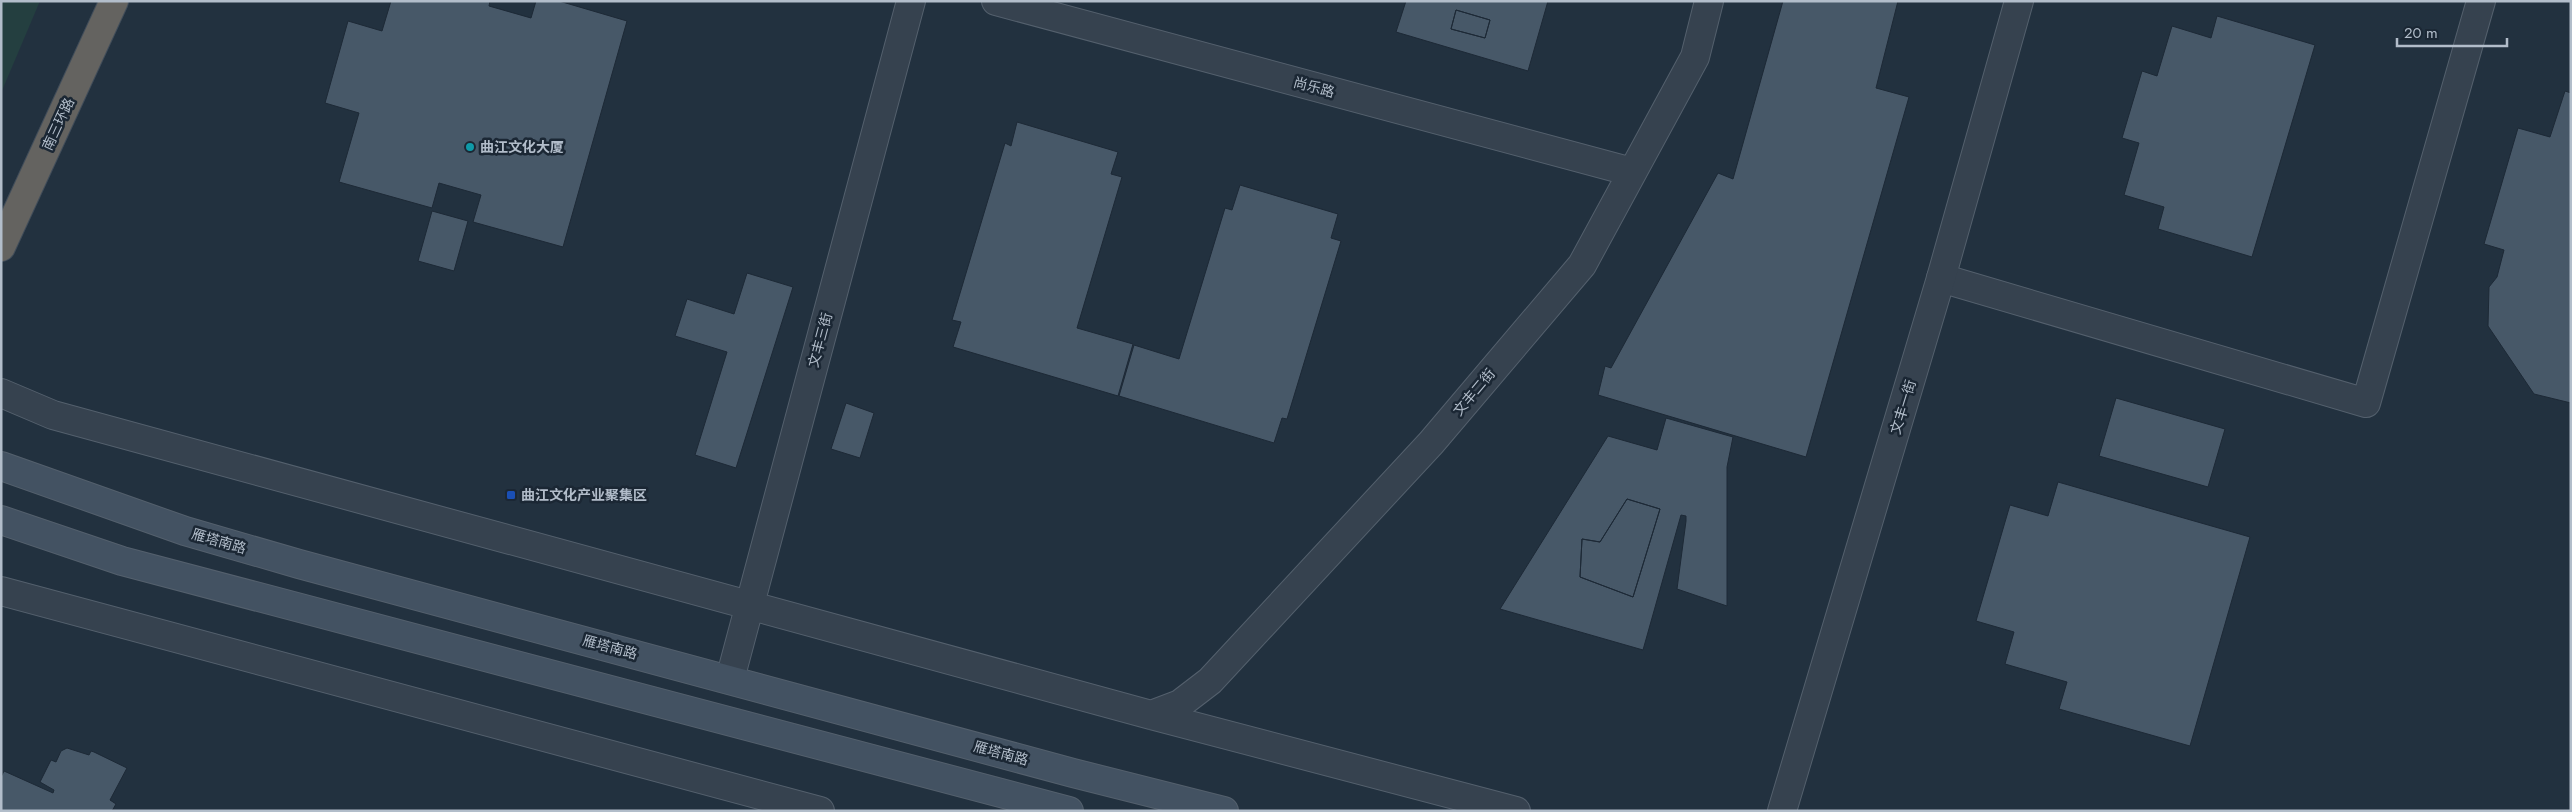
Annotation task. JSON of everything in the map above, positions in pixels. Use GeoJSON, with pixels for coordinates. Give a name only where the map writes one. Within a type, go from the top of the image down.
{"type":"FeatureCollection","features":[{"type":"Feature","properties":{"kind":"highway","name":"南三环路"},"geometry":{"type":"LineString","coordinates":[[1,247],[114,1]]}},
{"type":"Feature","properties":{"kind":"main road","name":"雁塔南路"},"geometry":{"type":"LineString","coordinates":[[1,466],[213,540],[1073,773],[1224,811]]}},
{"type":"Feature","properties":{"kind":"main road"},"geometry":{"type":"LineString","coordinates":[[1,520],[122,561],[1069,811]]}},
{"type":"Feature","properties":{"kind":"street","name":"文丰三街"},"geometry":{"type":"LineString","coordinates":[[730,679],[911,1]]}},
{"type":"Feature","properties":{"kind":"street","name":"尚乐路"},"geometry":{"type":"LineString","coordinates":[[996,1],[1632,172]]}},
{"type":"Feature","properties":{"kind":"street","name":"文丰二街"},"geometry":{"type":"LineString","coordinates":[[1151,715],[1180,704],[1210,681],[1431,442],[1582,265],[1695,57],[1709,1]]}},
{"type":"Feature","properties":{"kind":"street","name":"文丰一街"},"geometry":{"type":"LineString","coordinates":[[1782,811],[1941,278],[2019,1]]}},
{"type":"Feature","properties":{"kind":"street"},"geometry":{"type":"LineString","coordinates":[[1941,278],[2366,403],[2481,1]]}},
{"type":"Feature","properties":{"kind":"street"},"geometry":{"type":"LineString","coordinates":[[1,393],[53,415],[1151,715],[1516,811]]}},
{"type":"Feature","properties":{"kind":"street"},"geometry":{"type":"LineString","coordinates":[[1,591],[820,811]]}},
{"type":"Feature","properties":{"kind":"green space"},"geometry":{"type":"Polygon","coordinates":[[[1,1],[40,1],[1,93],[1,1]]]}},
{"type":"Feature","properties":{"kind":"building","name":"曲江文化大厦"},"geometry":{"type":"Polygon","coordinates":[[[391,1],[490,1],[489,6],[531,18],[536,1],[559,1],[627,21],[563,247],[473,222],[481,195],[439,183],[432,208],[339,182],[359,113],[325,103],[348,21],[382,31],[391,1]]]}},
{"type":"Feature","properties":{"kind":"building"},"geometry":{"type":"Polygon","coordinates":[[[1406,1],[1548,1],[1528,71],[1396,32],[1406,1]],[[1456,10],[1451,29],[1485,38],[1490,20],[1456,10]]]}},
{"type":"Feature","properties":{"kind":"building"},"geometry":{"type":"Polygon","coordinates":[[[1783,1],[1898,1],[1876,88],[1909,97],[1806,457],[1598,395],[1605,366],[1611,368],[1718,173],[1733,179],[1783,1]]]}},
{"type":"Feature","properties":{"kind":"building"},"geometry":{"type":"Polygon","coordinates":[[[1456,10],[1490,20],[1485,38],[1451,29],[1456,10]]]}},
{"type":"Feature","properties":{"kind":"building"},"geometry":{"type":"Polygon","coordinates":[[[2217,16],[2315,45],[2252,257],[2158,229],[2164,207],[2124,195],[2139,143],[2122,138],[2142,71],[2157,76],[2172,26],[2211,38],[2217,16]]]}},
{"type":"Feature","properties":{"kind":"building"},"geometry":{"type":"Polygon","coordinates":[[[2565,91],[2571,93],[2571,403],[2534,394],[2488,326],[2489,287],[2497,277],[2504,250],[2484,244],[2518,128],[2550,137],[2565,91]]]}},
{"type":"Feature","properties":{"kind":"building"},"geometry":{"type":"Polygon","coordinates":[[[1017,122],[1118,152],[1111,174],[1122,177],[1077,328],[1133,344],[1118,396],[953,347],[961,322],[952,320],[1005,143],[1011,146],[1017,122]]]}},
{"type":"Feature","properties":{"kind":"building"},"geometry":{"type":"Polygon","coordinates":[[[1240,185],[1338,214],[1331,238],[1341,241],[1287,419],[1282,418],[1274,443],[1119,396],[1134,345],[1179,359],[1225,208],[1232,210],[1240,185]]]}},
{"type":"Feature","properties":{"kind":"building"},"geometry":{"type":"Polygon","coordinates":[[[432,211],[468,221],[454,271],[418,261],[432,211]]]}},
{"type":"Feature","properties":{"kind":"building"},"geometry":{"type":"Polygon","coordinates":[[[747,273],[793,287],[736,468],[695,455],[727,352],[675,336],[687,299],[734,314],[747,273]]]}},
{"type":"Feature","properties":{"kind":"building"},"geometry":{"type":"Polygon","coordinates":[[[2116,398],[2225,429],[2208,487],[2099,456],[2116,398]]]}},
{"type":"Feature","properties":{"kind":"building"},"geometry":{"type":"Polygon","coordinates":[[[846,403],[874,413],[860,458],[831,449],[846,403]]]}},
{"type":"Feature","properties":{"kind":"building"},"geometry":{"type":"Polygon","coordinates":[[[1666,418],[1733,437],[1727,467],[1727,606],[1677,589],[1686,521],[1686,516],[1681,515],[1643,650],[1500,609],[1608,436],[1657,450],[1666,418]],[[1627,499],[1600,542],[1582,539],[1580,577],[1633,597],[1660,509],[1627,499]]]}},
{"type":"Feature","properties":{"kind":"building"},"geometry":{"type":"Polygon","coordinates":[[[2058,482],[2250,537],[2190,746],[2059,709],[2067,682],[2005,664],[2014,632],[1976,621],[2010,505],[2048,516],[2058,482]]]}},
{"type":"Feature","properties":{"kind":"building"},"geometry":{"type":"Polygon","coordinates":[[[1627,499],[1660,509],[1633,597],[1580,577],[1582,539],[1600,542],[1627,499]]]}},
{"type":"Feature","properties":{"kind":"building"},"geometry":{"type":"Polygon","coordinates":[[[67,748],[89,755],[91,751],[94,752],[127,768],[110,800],[116,804],[112,811],[1,811],[1,777],[4,771],[53,793],[54,790],[40,782],[51,760],[56,762],[61,751],[67,748]]]}},
{"type":"Feature","properties":{"kind":"place","name":"曲江文化大厦"},"geometry":{"type":"Point","coordinates":[470,147]}},
{"type":"Feature","properties":{"kind":"place","name":"曲江文化产业聚集区"},"geometry":{"type":"Point","coordinates":[511,495]}}]}
